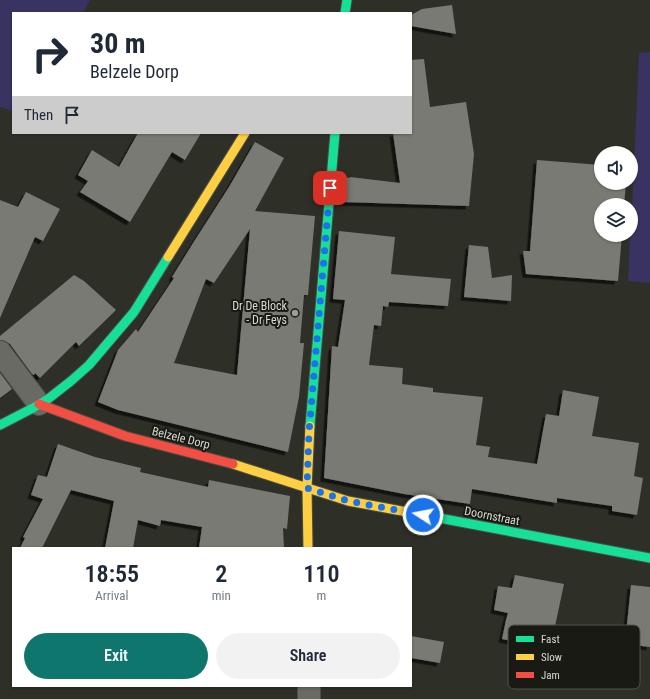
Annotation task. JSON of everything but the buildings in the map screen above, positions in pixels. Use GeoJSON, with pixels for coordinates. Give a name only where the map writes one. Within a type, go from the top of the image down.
{"type":"FeatureCollection","features":[{"type":"Feature","properties":{"kind":"street"},"geometry":{"type":"LineString","coordinates":[[345,12],[347,0]]}},
{"type":"Feature","properties":{"kind":"street"},"geometry":{"type":"LineString","coordinates":[[0,425],[48,399],[71,381],[89,365],[134,312],[244,134]]}},
{"type":"Feature","properties":{"kind":"street"},"geometry":{"type":"LineString","coordinates":[[308,547],[307,488],[309,432],[334,134]]}},
{"type":"Feature","properties":{"kind":"street"},"geometry":{"type":"LineString","coordinates":[[0,352],[39,404]]}},
{"type":"Feature","properties":{"kind":"street","name":"Belzele Dorp"},"geometry":{"type":"LineString","coordinates":[[39,404],[125,436],[243,466],[307,488]]}},
{"type":"Feature","properties":{"kind":"street","name":"Doornstraat"},"geometry":{"type":"LineString","coordinates":[[307,488],[348,501],[650,558]]}},
{"type":"Feature","properties":{"kind":"street"},"geometry":{"type":"LineString","coordinates":[[309,687],[309,699]]}},
{"type":"Feature","properties":{"kind":"shaded area"},"geometry":{"type":"Polygon","coordinates":[[[0,0],[90,0],[84,12],[12,12],[12,111],[0,107],[0,0]]]}},
{"type":"Feature","properties":{"kind":"shaded area"},"geometry":{"type":"Polygon","coordinates":[[[650,52],[650,283],[628,281],[630,242],[638,242],[638,198],[633,198],[633,190],[638,190],[638,146],[635,146],[639,53],[650,52]]]}},
{"type":"Feature","properties":{"kind":"traffic: fast"},"geometry":{"type":"LineString","coordinates":[[345,12],[347,0]]}},
{"type":"Feature","properties":{"kind":"traffic: fast"},"geometry":{"type":"LineString","coordinates":[[310,426],[335,134]]}},
{"type":"Feature","properties":{"kind":"traffic: fast"},"geometry":{"type":"LineString","coordinates":[[0,425],[48,399],[89,365],[134,312],[168,257]]}},
{"type":"Feature","properties":{"kind":"traffic: fast"},"geometry":{"type":"LineString","coordinates":[[418,514],[650,558]]}},
{"type":"Feature","properties":{"kind":"traffic: slow"},"geometry":{"type":"LineString","coordinates":[[168,257],[244,134]]}},
{"type":"Feature","properties":{"kind":"traffic: slow"},"geometry":{"type":"LineString","coordinates":[[308,547],[307,488],[310,426]]}},
{"type":"Feature","properties":{"kind":"traffic: slow"},"geometry":{"type":"LineString","coordinates":[[233,464],[348,501],[418,514]]}},
{"type":"Feature","properties":{"kind":"traffic: jam"},"geometry":{"type":"LineString","coordinates":[[39,404],[125,436],[233,464]]}},
{"type":"Feature","properties":{"kind":"place","name":"Dr De Block - Dr Feys"},"geometry":{"type":"Point","coordinates":[295,313]}},
{"type":"Feature","properties":{"kind":"route"},"geometry":{"type":"LineString","coordinates":[[330,188],[309,432],[307,488],[348,501],[423,515]]}}]}
